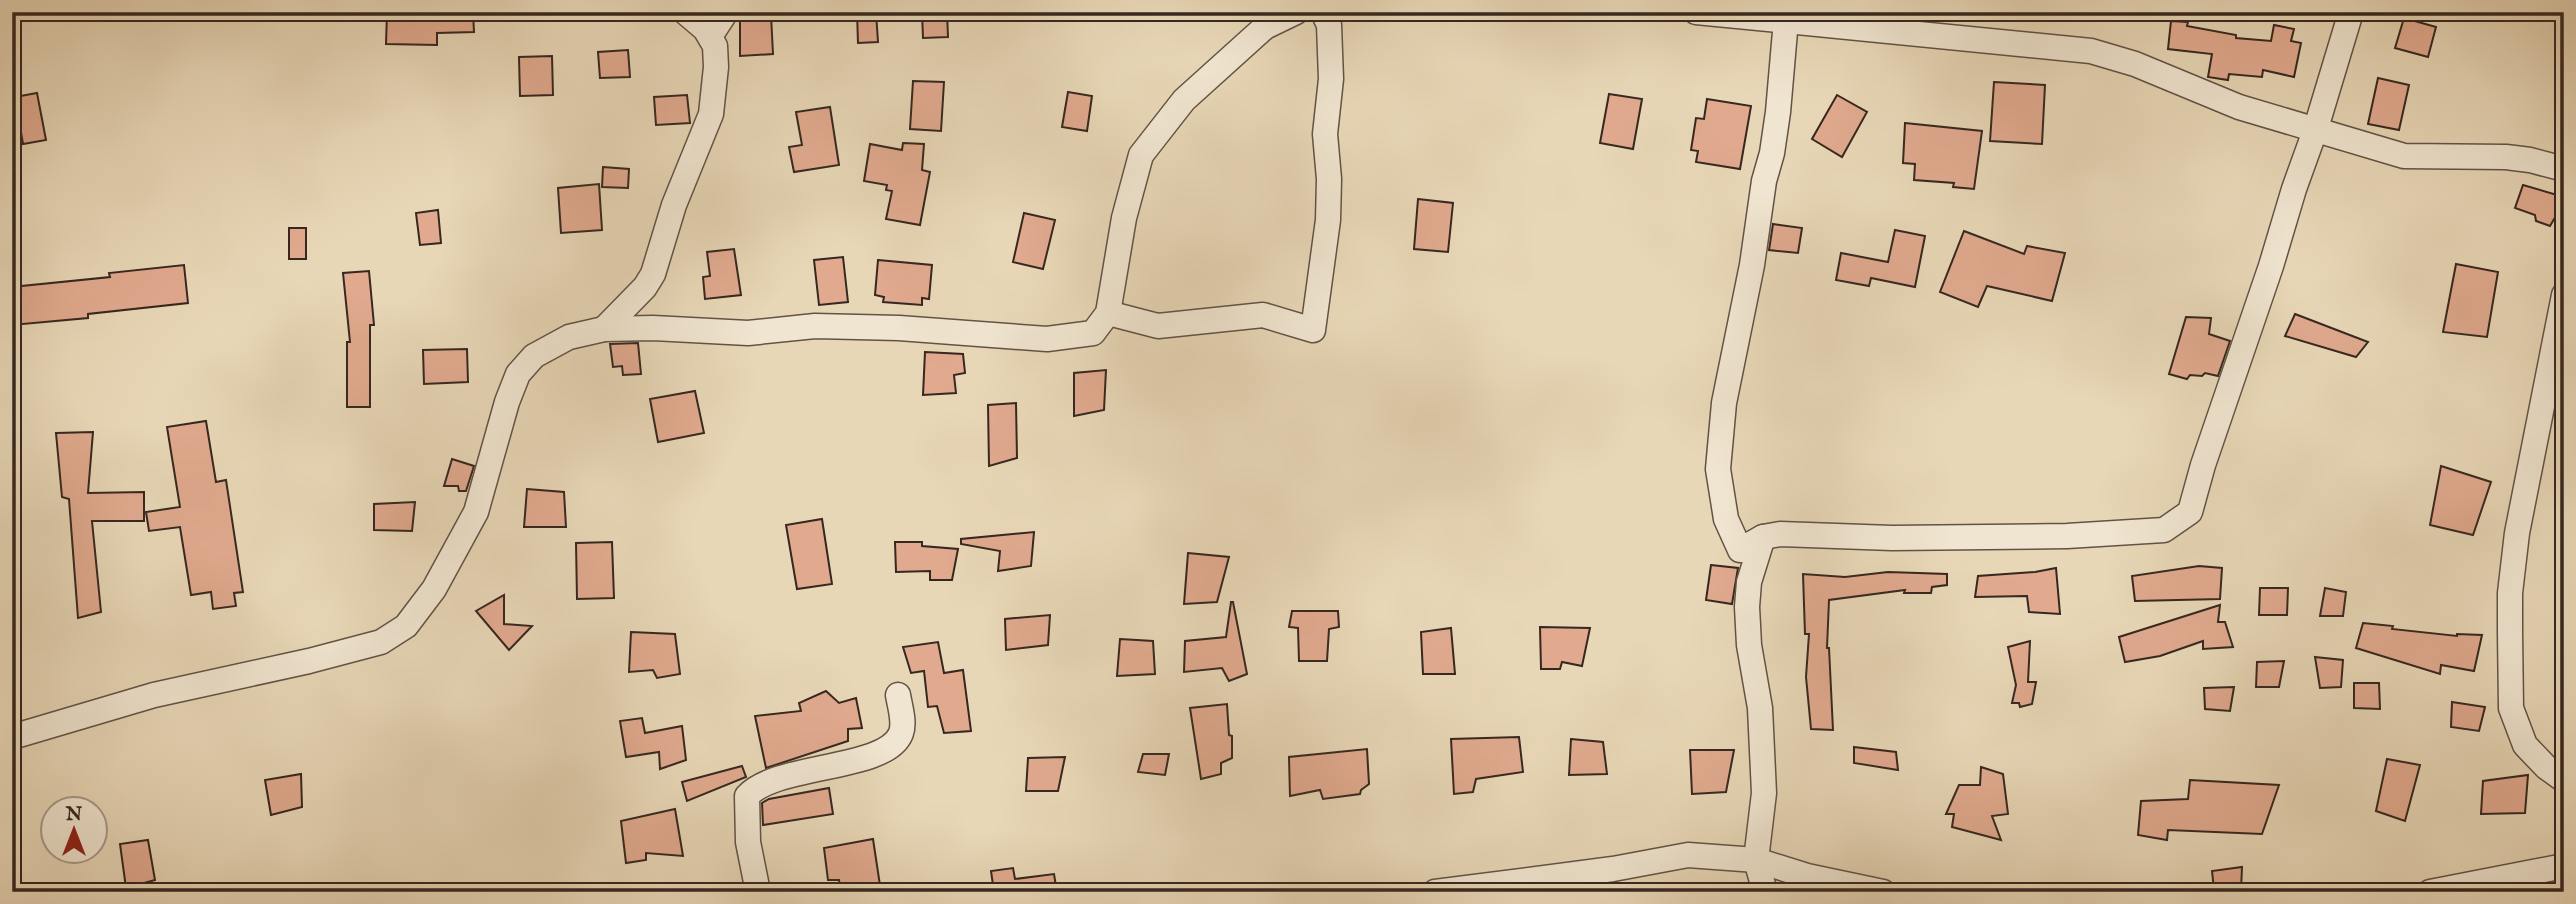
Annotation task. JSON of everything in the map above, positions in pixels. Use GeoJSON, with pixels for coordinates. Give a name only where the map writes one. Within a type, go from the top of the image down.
{"type":"FeatureCollection","features":[{"type":"Feature","properties":{"kind":"street"},"geometry":{"type":"LineString","coordinates":[[604,329],[645,287],[658,262],[674,205],[711,114],[716,67],[715,46],[710,35],[685,12]]}},
{"type":"Feature","properties":{"kind":"street"},"geometry":{"type":"LineString","coordinates":[[710,35],[726,12]]}},
{"type":"Feature","properties":{"kind":"street"},"geometry":{"type":"LineString","coordinates":[[12,737],[155,695],[381,642],[406,625],[434,589],[477,512],[507,402],[518,374],[534,356],[569,337],[604,329],[653,328],[748,333],[815,326],[899,328],[1046,339],[1093,333],[1108,313],[1124,218],[1141,155],[1184,100],[1265,20],[1296,12]]}},
{"type":"Feature","properties":{"kind":"street"},"geometry":{"type":"LineString","coordinates":[[1108,313],[1158,326],[1263,316],[1313,330],[1328,220],[1329,179],[1325,134],[1331,79],[1329,25],[1323,12]]}},
{"type":"Feature","properties":{"kind":"street"},"geometry":{"type":"LineString","coordinates":[[1696,12],[2091,51],[2135,64],[2239,107],[2404,156],[2506,157],[2564,169]]}},
{"type":"Feature","properties":{"kind":"street"},"geometry":{"type":"LineString","coordinates":[[1740,550],[1763,537],[1780,534],[1892,538],[2164,530],[2190,512],[2203,465],[2272,266],[2351,12]]}},
{"type":"Feature","properties":{"kind":"street"},"geometry":{"type":"LineString","coordinates":[[1749,582],[1740,550],[1726,519],[1718,469],[1724,403],[1752,265],[1764,181],[1772,153],[1786,20]]}},
{"type":"Feature","properties":{"kind":"street"},"geometry":{"type":"LineString","coordinates":[[2564,295],[2517,533],[2510,593],[2510,662],[2511,708],[2525,745],[2546,767],[2564,780]]}},
{"type":"Feature","properties":{"kind":"street"},"geometry":{"type":"LineString","coordinates":[[1763,537],[1749,582],[1746,607],[1760,708],[1763,793],[1756,860],[1765,892]]}},
{"type":"Feature","properties":{"kind":"street"},"geometry":{"type":"LineString","coordinates":[[758,892],[748,842],[747,796],[753,789],[773,780],[874,755],[892,746],[901,733],[902,717],[898,695]]}},
{"type":"Feature","properties":{"kind":"street"},"geometry":{"type":"LineString","coordinates":[[1435,892],[1613,870],[1688,855],[1756,860],[1807,876],[1882,892]]}},
{"type":"Feature","properties":{"kind":"street"},"geometry":{"type":"LineString","coordinates":[[2430,892],[2564,866]]}},
{"type":"Feature","properties":{"kind":"building"},"geometry":{"type":"Polygon","coordinates":[[[387,12],[473,12],[474,32],[437,33],[437,45],[386,44],[387,12]]]}},
{"type":"Feature","properties":{"kind":"building"},"geometry":{"type":"Polygon","coordinates":[[[857,12],[876,12],[878,42],[858,43],[857,12]]]}},
{"type":"Feature","properties":{"kind":"building"},"geometry":{"type":"Polygon","coordinates":[[[922,12],[947,12],[948,37],[923,38],[922,12]]]}},
{"type":"Feature","properties":{"kind":"building"},"geometry":{"type":"Polygon","coordinates":[[[771,15],[773,54],[740,56],[740,16],[771,15]]]}},
{"type":"Feature","properties":{"kind":"building"},"geometry":{"type":"Polygon","coordinates":[[[2404,18],[2436,27],[2428,57],[2395,48],[2404,18]]]}},
{"type":"Feature","properties":{"kind":"building"},"geometry":{"type":"Polygon","coordinates":[[[2171,21],[2188,22],[2187,26],[2236,35],[2236,38],[2271,41],[2274,25],[2294,29],[2291,41],[2301,43],[2294,77],[2263,70],[2262,77],[2229,74],[2228,80],[2208,77],[2212,54],[2168,49],[2171,21]]]}},
{"type":"Feature","properties":{"kind":"building"},"geometry":{"type":"Polygon","coordinates":[[[628,50],[630,77],[600,78],[598,52],[628,50]]]}},
{"type":"Feature","properties":{"kind":"building"},"geometry":{"type":"Polygon","coordinates":[[[552,56],[553,95],[520,96],[519,57],[552,56]]]}},
{"type":"Feature","properties":{"kind":"building"},"geometry":{"type":"Polygon","coordinates":[[[2378,78],[2409,85],[2399,130],[2368,124],[2378,78]]]}},
{"type":"Feature","properties":{"kind":"building"},"geometry":{"type":"Polygon","coordinates":[[[913,81],[944,82],[941,131],[910,129],[913,81]]]}},
{"type":"Feature","properties":{"kind":"building"},"geometry":{"type":"Polygon","coordinates":[[[1994,82],[2045,85],[2042,144],[1990,141],[1994,82]]]}},
{"type":"Feature","properties":{"kind":"building"},"geometry":{"type":"Polygon","coordinates":[[[1068,92],[1092,96],[1087,131],[1062,127],[1068,92]]]}},
{"type":"Feature","properties":{"kind":"building"},"geometry":{"type":"Polygon","coordinates":[[[37,93],[46,140],[23,144],[15,97],[37,93]]]}},
{"type":"Feature","properties":{"kind":"building"},"geometry":{"type":"Polygon","coordinates":[[[1609,94],[1642,99],[1633,149],[1600,143],[1609,94]]]}},
{"type":"Feature","properties":{"kind":"building"},"geometry":{"type":"Polygon","coordinates":[[[687,95],[690,123],[656,125],[654,97],[687,95]]]}},
{"type":"Feature","properties":{"kind":"building"},"geometry":{"type":"Polygon","coordinates":[[[1837,95],[1867,112],[1842,157],[1812,139],[1837,95]]]}},
{"type":"Feature","properties":{"kind":"building"},"geometry":{"type":"Polygon","coordinates":[[[1707,99],[1751,106],[1740,169],[1696,162],[1698,151],[1691,150],[1696,118],[1704,119],[1707,99]]]}},
{"type":"Feature","properties":{"kind":"building"},"geometry":{"type":"Polygon","coordinates":[[[830,107],[839,165],[794,172],[789,147],[802,145],[796,112],[830,107]]]}},
{"type":"Feature","properties":{"kind":"building"},"geometry":{"type":"Polygon","coordinates":[[[1905,123],[1982,131],[1974,189],[1953,187],[1954,183],[1914,180],[1915,164],[1903,163],[1905,123]]]}},
{"type":"Feature","properties":{"kind":"building"},"geometry":{"type":"Polygon","coordinates":[[[903,143],[924,144],[922,170],[930,172],[920,225],[886,219],[892,191],[886,190],[887,185],[864,181],[870,144],[902,150],[903,143]]]}},
{"type":"Feature","properties":{"kind":"building"},"geometry":{"type":"Polygon","coordinates":[[[603,167],[629,169],[628,188],[602,187],[603,167]]]}},
{"type":"Feature","properties":{"kind":"building"},"geometry":{"type":"Polygon","coordinates":[[[599,184],[602,230],[561,233],[558,188],[599,184]]]}},
{"type":"Feature","properties":{"kind":"building"},"geometry":{"type":"Polygon","coordinates":[[[2523,185],[2564,197],[2564,202],[2550,226],[2536,221],[2535,215],[2515,208],[2523,185]]]}},
{"type":"Feature","properties":{"kind":"building"},"geometry":{"type":"Polygon","coordinates":[[[1418,199],[1453,203],[1448,252],[1414,249],[1418,199]]]}},
{"type":"Feature","properties":{"kind":"building"},"geometry":{"type":"Polygon","coordinates":[[[438,210],[441,243],[420,245],[416,213],[438,210]]]}},
{"type":"Feature","properties":{"kind":"building"},"geometry":{"type":"Polygon","coordinates":[[[1024,213],[1055,220],[1043,269],[1013,262],[1024,213]]]}},
{"type":"Feature","properties":{"kind":"building"},"geometry":{"type":"Polygon","coordinates":[[[1773,224],[1802,228],[1798,253],[1769,250],[1773,224]]]}},
{"type":"Feature","properties":{"kind":"building"},"geometry":{"type":"Polygon","coordinates":[[[289,228],[306,228],[306,259],[289,259],[289,228]]]}},
{"type":"Feature","properties":{"kind":"building"},"geometry":{"type":"Polygon","coordinates":[[[1895,230],[1925,236],[1915,287],[1871,278],[1869,286],[1836,280],[1841,253],[1888,262],[1895,230]]]}},
{"type":"Feature","properties":{"kind":"building"},"geometry":{"type":"Polygon","coordinates":[[[1964,231],[2024,254],[2027,246],[2065,253],[2052,301],[1987,286],[1978,307],[1940,292],[1964,231]]]}},
{"type":"Feature","properties":{"kind":"building"},"geometry":{"type":"Polygon","coordinates":[[[734,249],[741,295],[705,299],[703,277],[710,276],[707,252],[734,249]]]}},
{"type":"Feature","properties":{"kind":"building"},"geometry":{"type":"Polygon","coordinates":[[[843,257],[848,302],[819,305],[814,260],[843,257]]]}},
{"type":"Feature","properties":{"kind":"building"},"geometry":{"type":"Polygon","coordinates":[[[878,260],[932,265],[929,299],[922,298],[922,305],[883,302],[884,297],[875,295],[878,260]]]}},
{"type":"Feature","properties":{"kind":"building"},"geometry":{"type":"Polygon","coordinates":[[[2456,264],[2498,272],[2487,337],[2443,332],[2456,264]]]}},
{"type":"Feature","properties":{"kind":"building"},"geometry":{"type":"Polygon","coordinates":[[[184,265],[188,303],[88,314],[88,318],[12,325],[12,287],[110,277],[109,273],[184,265]]]}},
{"type":"Feature","properties":{"kind":"building"},"geometry":{"type":"Polygon","coordinates":[[[369,271],[374,325],[370,325],[370,407],[347,407],[347,342],[350,342],[343,273],[369,271]]]}},
{"type":"Feature","properties":{"kind":"building"},"geometry":{"type":"Polygon","coordinates":[[[2295,314],[2368,342],[2356,357],[2285,336],[2295,314]]]}},
{"type":"Feature","properties":{"kind":"building"},"geometry":{"type":"Polygon","coordinates":[[[2186,317],[2211,318],[2209,334],[2230,341],[2218,376],[2205,373],[2202,376],[2190,375],[2187,379],[2169,374],[2186,317]]]}},
{"type":"Feature","properties":{"kind":"building"},"geometry":{"type":"Polygon","coordinates":[[[638,343],[641,374],[623,375],[622,366],[613,367],[610,344],[638,343]]]}},
{"type":"Feature","properties":{"kind":"building"},"geometry":{"type":"Polygon","coordinates":[[[467,349],[468,382],[424,384],[423,350],[467,349]]]}},
{"type":"Feature","properties":{"kind":"building"},"geometry":{"type":"Polygon","coordinates":[[[925,352],[963,354],[965,373],[954,375],[956,393],[923,395],[925,352]]]}},
{"type":"Feature","properties":{"kind":"building"},"geometry":{"type":"Polygon","coordinates":[[[1106,370],[1104,410],[1074,416],[1074,373],[1106,370]]]}},
{"type":"Feature","properties":{"kind":"building"},"geometry":{"type":"Polygon","coordinates":[[[695,391],[704,433],[658,442],[650,399],[695,391]]]}},
{"type":"Feature","properties":{"kind":"building"},"geometry":{"type":"Polygon","coordinates":[[[1016,403],[1017,458],[989,466],[988,405],[1016,403]]]}},
{"type":"Feature","properties":{"kind":"building"},"geometry":{"type":"Polygon","coordinates":[[[206,421],[216,482],[226,480],[243,592],[234,593],[236,606],[213,609],[211,592],[191,595],[180,527],[149,531],[146,512],[180,507],[167,427],[206,421]]]}},
{"type":"Feature","properties":{"kind":"building"},"geometry":{"type":"Polygon","coordinates":[[[93,432],[88,493],[144,492],[144,521],[92,521],[101,612],[78,618],[69,499],[62,497],[56,433],[93,432]]]}},
{"type":"Feature","properties":{"kind":"building"},"geometry":{"type":"Polygon","coordinates":[[[452,459],[474,466],[466,491],[459,491],[458,486],[444,486],[452,459]]]}},
{"type":"Feature","properties":{"kind":"building"},"geometry":{"type":"Polygon","coordinates":[[[2441,466],[2491,482],[2473,535],[2430,525],[2441,466]]]}},
{"type":"Feature","properties":{"kind":"building"},"geometry":{"type":"Polygon","coordinates":[[[527,489],[564,492],[566,527],[524,527],[527,489]]]}},
{"type":"Feature","properties":{"kind":"building"},"geometry":{"type":"Polygon","coordinates":[[[415,502],[412,531],[374,530],[374,504],[415,502]]]}},
{"type":"Feature","properties":{"kind":"building"},"geometry":{"type":"Polygon","coordinates":[[[822,519],[832,584],[797,589],[786,525],[822,519]]]}},
{"type":"Feature","properties":{"kind":"building"},"geometry":{"type":"Polygon","coordinates":[[[1034,532],[1031,566],[998,571],[1000,551],[961,544],[961,539],[1034,532]]]}},
{"type":"Feature","properties":{"kind":"building"},"geometry":{"type":"Polygon","coordinates":[[[612,542],[614,598],[577,599],[576,543],[612,542]]]}},
{"type":"Feature","properties":{"kind":"building"},"geometry":{"type":"Polygon","coordinates":[[[895,542],[922,542],[922,546],[958,549],[952,580],[930,580],[930,571],[896,572],[895,542]]]}},
{"type":"Feature","properties":{"kind":"building"},"geometry":{"type":"Polygon","coordinates":[[[1188,553],[1229,557],[1217,602],[1184,604],[1188,553]]]}},
{"type":"Feature","properties":{"kind":"building"},"geometry":{"type":"Polygon","coordinates":[[[1711,565],[1738,568],[1732,604],[1706,600],[1711,565]]]}},
{"type":"Feature","properties":{"kind":"building"},"geometry":{"type":"Polygon","coordinates":[[[2199,566],[2222,568],[2220,599],[2135,601],[2132,576],[2199,566]]]}},
{"type":"Feature","properties":{"kind":"building"},"geometry":{"type":"Polygon","coordinates":[[[2056,568],[2060,614],[2029,612],[2027,596],[1975,597],[1978,576],[2056,568]]]}},
{"type":"Feature","properties":{"kind":"building"},"geometry":{"type":"Polygon","coordinates":[[[1888,572],[1947,574],[1947,585],[1932,587],[1931,593],[1904,593],[1905,590],[1829,600],[1827,648],[1833,730],[1811,729],[1806,677],[1809,634],[1805,634],[1803,574],[1845,577],[1888,572]]]}},
{"type":"Feature","properties":{"kind":"building"},"geometry":{"type":"Polygon","coordinates":[[[2260,588],[2288,588],[2287,615],[2259,615],[2260,588]]]}},
{"type":"Feature","properties":{"kind":"building"},"geometry":{"type":"Polygon","coordinates":[[[2325,588],[2346,592],[2343,616],[2320,616],[2325,588]]]}},
{"type":"Feature","properties":{"kind":"building"},"geometry":{"type":"Polygon","coordinates":[[[504,595],[504,624],[532,626],[509,650],[476,611],[504,595]]]}},
{"type":"Feature","properties":{"kind":"building"},"geometry":{"type":"Polygon","coordinates":[[[1231,602],[1247,674],[1229,681],[1222,668],[1184,672],[1185,641],[1226,637],[1231,602]]]}},
{"type":"Feature","properties":{"kind":"building"},"geometry":{"type":"Polygon","coordinates":[[[2220,605],[2218,622],[2225,622],[2233,647],[2203,649],[2203,641],[2160,656],[2125,662],[2119,637],[2220,605]]]}},
{"type":"Feature","properties":{"kind":"building"},"geometry":{"type":"Polygon","coordinates":[[[1292,611],[1338,611],[1339,627],[1329,629],[1327,661],[1299,661],[1298,628],[1289,627],[1292,611]]]}},
{"type":"Feature","properties":{"kind":"building"},"geometry":{"type":"Polygon","coordinates":[[[1050,615],[1048,645],[1006,650],[1005,619],[1050,615]]]}},
{"type":"Feature","properties":{"kind":"building"},"geometry":{"type":"Polygon","coordinates":[[[2363,623],[2457,636],[2482,635],[2474,671],[2441,665],[2440,674],[2356,648],[2363,623]]]}},
{"type":"Feature","properties":{"kind":"building"},"geometry":{"type":"Polygon","coordinates":[[[1540,627],[1590,628],[1582,666],[1562,662],[1560,669],[1541,669],[1540,627]]]}},
{"type":"Feature","properties":{"kind":"building"},"geometry":{"type":"Polygon","coordinates":[[[1451,628],[1455,674],[1423,674],[1421,632],[1451,628]]]}},
{"type":"Feature","properties":{"kind":"building"},"geometry":{"type":"Polygon","coordinates":[[[631,632],[675,634],[680,674],[657,678],[653,670],[629,672],[631,632]]]}},
{"type":"Feature","properties":{"kind":"building"},"geometry":{"type":"Polygon","coordinates":[[[1120,639],[1153,641],[1155,674],[1117,676],[1120,639]]]}},
{"type":"Feature","properties":{"kind":"building"},"geometry":{"type":"Polygon","coordinates":[[[2030,641],[2028,682],[2036,682],[2032,704],[2020,707],[2019,703],[2012,703],[2016,685],[2008,647],[2030,641]]]}},
{"type":"Feature","properties":{"kind":"building"},"geometry":{"type":"Polygon","coordinates":[[[938,642],[944,673],[963,670],[971,731],[944,733],[937,706],[928,707],[924,671],[911,673],[903,647],[938,642]]]}},
{"type":"Feature","properties":{"kind":"building"},"geometry":{"type":"Polygon","coordinates":[[[2315,657],[2343,660],[2341,687],[2320,688],[2315,657]]]}},
{"type":"Feature","properties":{"kind":"building"},"geometry":{"type":"Polygon","coordinates":[[[2284,661],[2279,687],[2256,687],[2257,662],[2284,661]]]}},
{"type":"Feature","properties":{"kind":"building"},"geometry":{"type":"Polygon","coordinates":[[[2354,683],[2379,683],[2380,709],[2354,708],[2354,683]]]}},
{"type":"Feature","properties":{"kind":"building"},"geometry":{"type":"Polygon","coordinates":[[[2234,687],[2230,711],[2205,709],[2204,688],[2234,687]]]}},
{"type":"Feature","properties":{"kind":"building"},"geometry":{"type":"Polygon","coordinates":[[[826,691],[839,703],[856,698],[862,728],[848,729],[848,741],[766,768],[755,716],[801,711],[799,703],[826,691]]]}},
{"type":"Feature","properties":{"kind":"building"},"geometry":{"type":"Polygon","coordinates":[[[2452,702],[2485,707],[2479,731],[2451,727],[2452,702]]]}},
{"type":"Feature","properties":{"kind":"building"},"geometry":{"type":"Polygon","coordinates":[[[1227,704],[1232,758],[1221,763],[1221,774],[1201,779],[1190,708],[1227,704]]]}},
{"type":"Feature","properties":{"kind":"building"},"geometry":{"type":"Polygon","coordinates":[[[642,718],[645,733],[682,726],[686,760],[660,769],[659,752],[626,757],[620,721],[642,718]]]}},
{"type":"Feature","properties":{"kind":"building"},"geometry":{"type":"Polygon","coordinates":[[[1519,737],[1523,772],[1476,779],[1473,792],[1454,794],[1451,739],[1519,737]]]}},
{"type":"Feature","properties":{"kind":"building"},"geometry":{"type":"Polygon","coordinates":[[[1571,739],[1603,742],[1607,774],[1569,775],[1571,739]]]}},
{"type":"Feature","properties":{"kind":"building"},"geometry":{"type":"Polygon","coordinates":[[[1854,747],[1896,752],[1898,770],[1854,763],[1854,747]]]}},
{"type":"Feature","properties":{"kind":"building"},"geometry":{"type":"Polygon","coordinates":[[[1367,749],[1369,784],[1360,794],[1323,799],[1320,790],[1290,796],[1289,757],[1367,749]]]}},
{"type":"Feature","properties":{"kind":"building"},"geometry":{"type":"Polygon","coordinates":[[[1690,750],[1734,750],[1726,792],[1692,794],[1690,750]]]}},
{"type":"Feature","properties":{"kind":"building"},"geometry":{"type":"Polygon","coordinates":[[[1143,754],[1169,754],[1165,775],[1138,772],[1143,754]]]}},
{"type":"Feature","properties":{"kind":"building"},"geometry":{"type":"Polygon","coordinates":[[[1065,757],[1058,791],[1026,791],[1028,758],[1065,757]]]}},
{"type":"Feature","properties":{"kind":"building"},"geometry":{"type":"Polygon","coordinates":[[[2387,759],[2420,765],[2405,821],[2376,811],[2387,759]]]}},
{"type":"Feature","properties":{"kind":"building"},"geometry":{"type":"Polygon","coordinates":[[[742,766],[746,777],[687,801],[682,782],[742,766]]]}},
{"type":"Feature","properties":{"kind":"building"},"geometry":{"type":"Polygon","coordinates":[[[1981,767],[2003,774],[2008,814],[1992,816],[2001,840],[1952,827],[1954,814],[1946,814],[1959,785],[1980,785],[1981,767]]]}},
{"type":"Feature","properties":{"kind":"building"},"geometry":{"type":"Polygon","coordinates":[[[301,774],[302,807],[271,815],[265,780],[301,774]]]}},
{"type":"Feature","properties":{"kind":"building"},"geometry":{"type":"Polygon","coordinates":[[[2528,775],[2525,813],[2481,814],[2483,781],[2528,775]]]}},
{"type":"Feature","properties":{"kind":"building"},"geometry":{"type":"Polygon","coordinates":[[[2190,780],[2279,785],[2262,834],[2168,830],[2167,840],[2138,835],[2141,801],[2188,799],[2190,780]]]}},
{"type":"Feature","properties":{"kind":"building"},"geometry":{"type":"Polygon","coordinates":[[[829,788],[833,814],[763,825],[762,803],[769,799],[829,788]]]}},
{"type":"Feature","properties":{"kind":"building"},"geometry":{"type":"Polygon","coordinates":[[[675,809],[683,856],[646,853],[646,860],[626,863],[621,821],[675,809]]]}},
{"type":"Feature","properties":{"kind":"building"},"geometry":{"type":"Polygon","coordinates":[[[873,839],[881,892],[841,892],[839,880],[828,880],[824,848],[873,839]]]}},
{"type":"Feature","properties":{"kind":"building"},"geometry":{"type":"Polygon","coordinates":[[[148,840],[155,880],[126,888],[120,844],[148,840]]]}},
{"type":"Feature","properties":{"kind":"building"},"geometry":{"type":"Polygon","coordinates":[[[2242,867],[2241,890],[2214,889],[2212,871],[2242,867]]]}},
{"type":"Feature","properties":{"kind":"building"},"geometry":{"type":"Polygon","coordinates":[[[1013,868],[1015,879],[1054,874],[1057,892],[994,892],[991,871],[1013,868]]]}}]}
